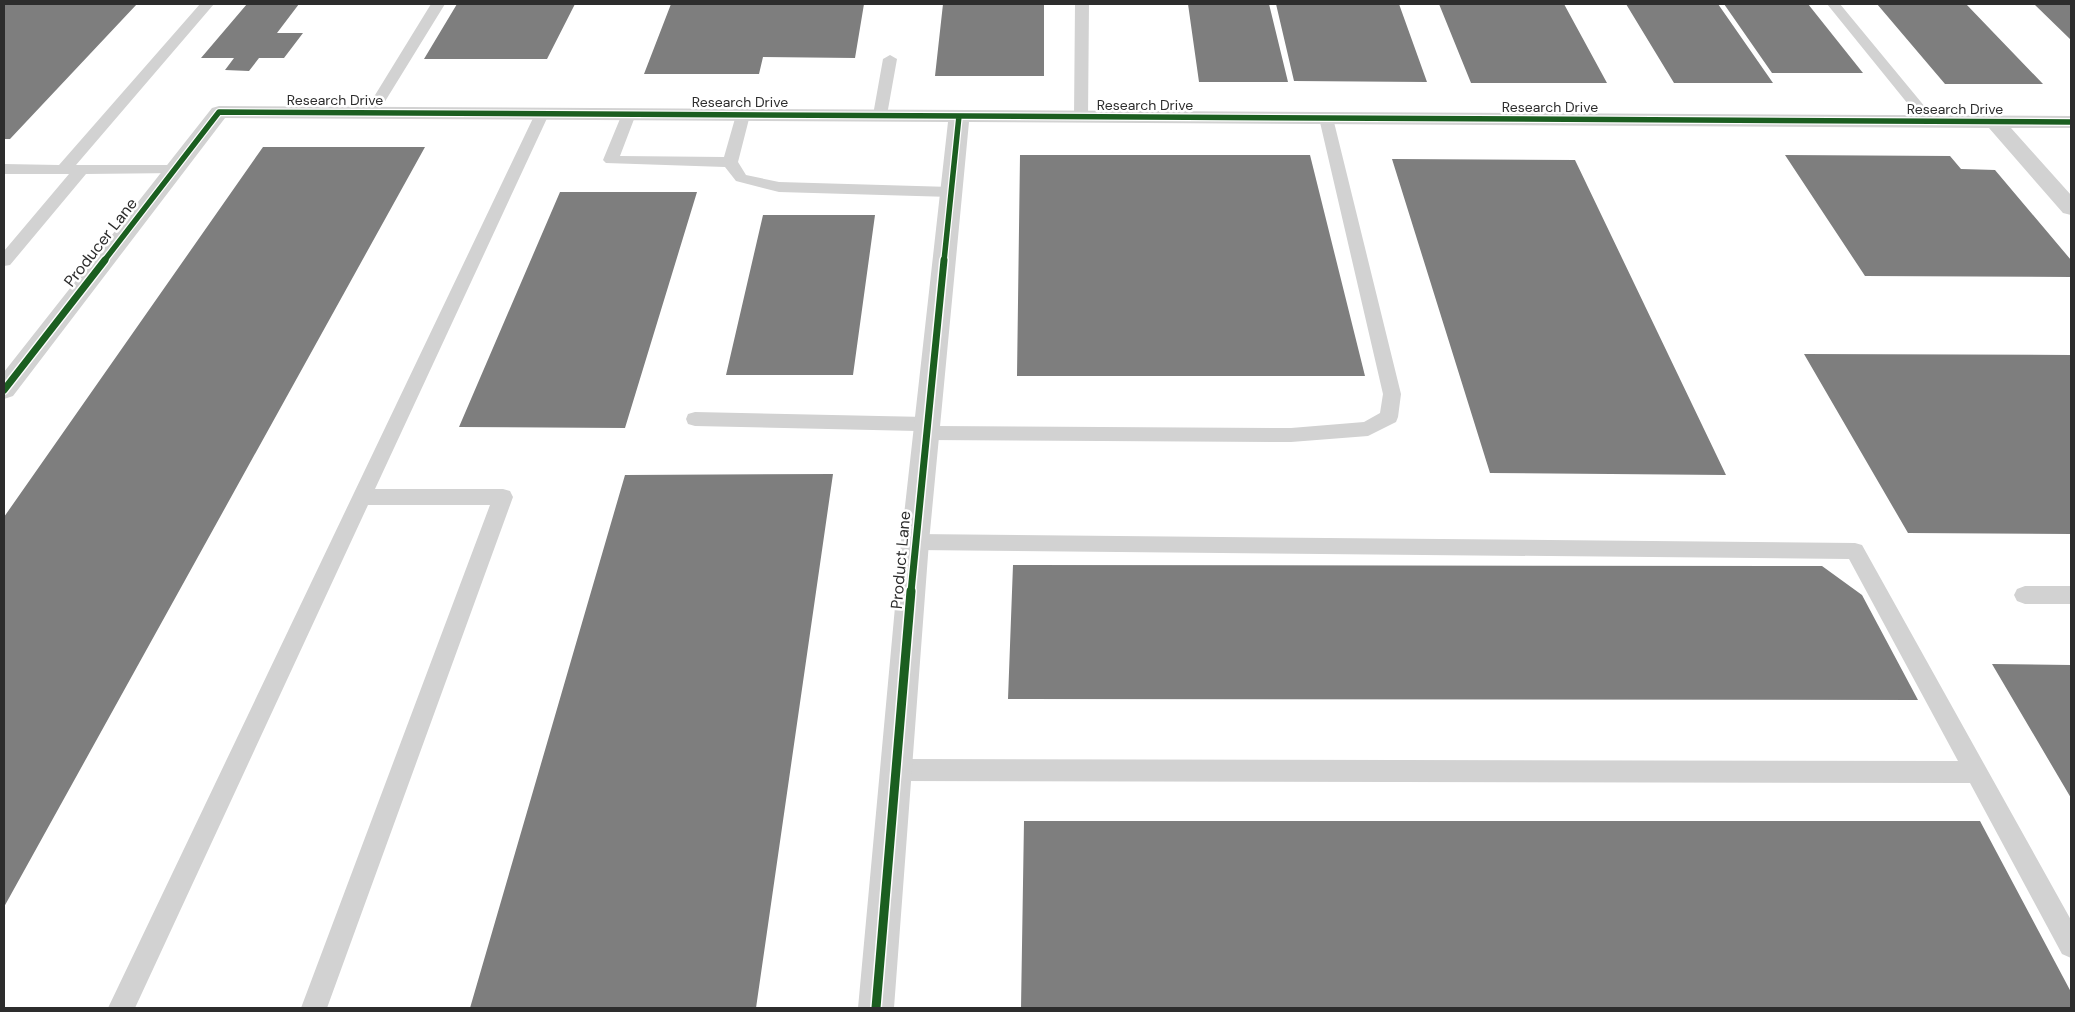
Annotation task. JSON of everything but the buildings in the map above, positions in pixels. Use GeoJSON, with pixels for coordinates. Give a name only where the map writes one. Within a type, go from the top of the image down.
{"type":"FeatureCollection","features":[{"type":"Feature","properties":{"kind":"street","name":"Research Drive"},"geometry":{"type":"LineString","coordinates":[[219,112],[2071,122]]}},
{"type":"Feature","properties":{"kind":"street","name":"Producer Lane"},"geometry":{"type":"LineString","coordinates":[[4,390],[219,112]]}},
{"type":"Feature","properties":{"kind":"street","name":"Product Lane"},"geometry":{"type":"LineString","coordinates":[[876,1008],[915,542],[959,116]]}},
{"type":"Feature","properties":{"kind":"street"},"geometry":{"type":"LineString","coordinates":[[1995,122],[2071,208]]}},
{"type":"Feature","properties":{"kind":"lane"},"geometry":{"type":"LineString","coordinates":[[63,170],[207,4]]}},
{"type":"Feature","properties":{"kind":"lane"},"geometry":{"type":"LineString","coordinates":[[371,113],[438,4]]}},
{"type":"Feature","properties":{"kind":"lane"},"geometry":{"type":"LineString","coordinates":[[1081,117],[1082,4]]}},
{"type":"Feature","properties":{"kind":"lane"},"geometry":{"type":"LineString","coordinates":[[1833,4],[1930,122]]}},
{"type":"Feature","properties":{"kind":"lane"},"geometry":{"type":"LineString","coordinates":[[880,115],[890,59]]}},
{"type":"Feature","properties":{"kind":"lane"},"geometry":{"type":"LineString","coordinates":[[121,1008],[542,114]]}},
{"type":"Feature","properties":{"kind":"lane"},"geometry":{"type":"LineString","coordinates":[[629,114],[611,160],[730,162]]}},
{"type":"Feature","properties":{"kind":"lane"},"geometry":{"type":"LineString","coordinates":[[743,115],[730,162],[741,178],[779,187],[951,192]]}},
{"type":"Feature","properties":{"kind":"lane"},"geometry":{"type":"LineString","coordinates":[[695,419],[926,428],[1291,435],[1368,429],[1389,417],[1392,394],[1326,118]]}},
{"type":"Feature","properties":{"kind":"lane"},"geometry":{"type":"LineString","coordinates":[[4,169],[173,170]]}},
{"type":"Feature","properties":{"kind":"lane"},"geometry":{"type":"LineString","coordinates":[[4,261],[81,170]]}},
{"type":"Feature","properties":{"kind":"lane"},"geometry":{"type":"LineString","coordinates":[[314,1008],[503,497],[362,497]]}},
{"type":"Feature","properties":{"kind":"lane"},"geometry":{"type":"LineString","coordinates":[[915,542],[1855,551],[2071,945]]}},
{"type":"Feature","properties":{"kind":"lane"},"geometry":{"type":"LineString","coordinates":[[2025,595],[2071,595]]}},
{"type":"Feature","properties":{"kind":"lane"},"geometry":{"type":"LineString","coordinates":[[896,770],[1977,772]]}},
{"type":"Feature","properties":{"kind":"cycle path"},"geometry":{"type":"LineString","coordinates":[[4,390],[219,112],[2071,122]]}},
{"type":"Feature","properties":{"kind":"cycle path"},"geometry":{"type":"LineString","coordinates":[[876,1008],[915,542],[959,116]]}}]}
